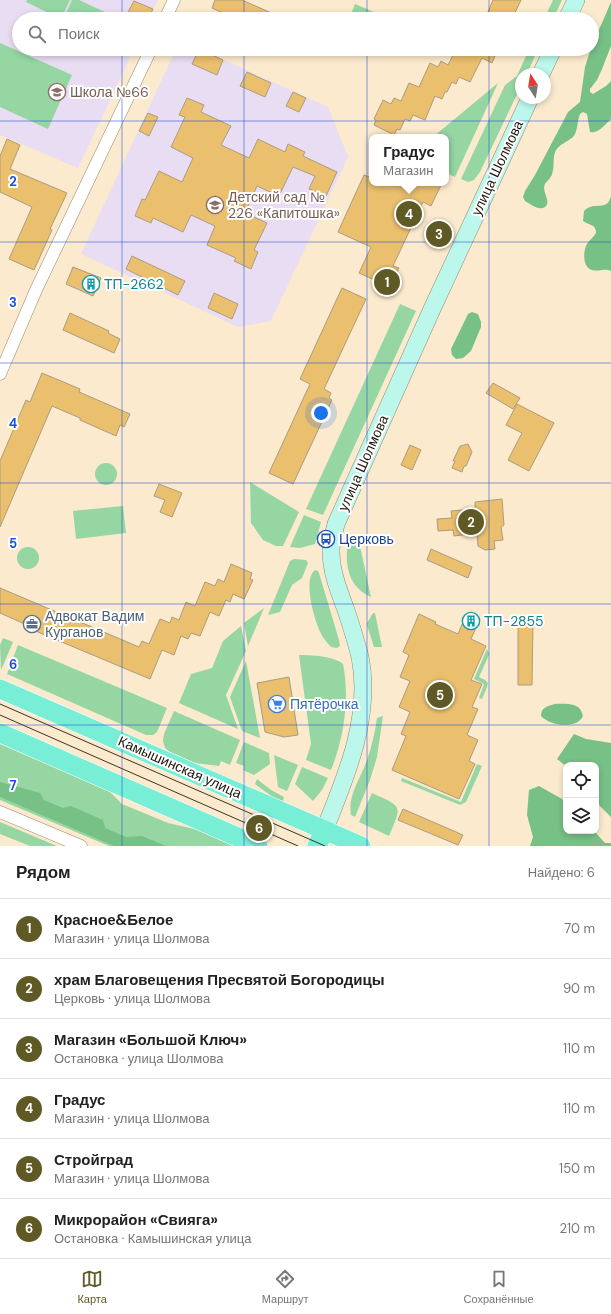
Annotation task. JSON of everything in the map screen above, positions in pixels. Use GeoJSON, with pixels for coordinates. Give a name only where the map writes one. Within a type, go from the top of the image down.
{"type":"FeatureCollection","features":[{"type":"Feature","properties":{"kind":"main road","name":"Камышинская улица"},"geometry":{"type":"LineString","coordinates":[[0,688],[321,838],[360,846]]}},
{"type":"Feature","properties":{"kind":"main road"},"geometry":{"type":"LineString","coordinates":[[0,733],[258,846]]}},
{"type":"Feature","properties":{"kind":"street"},"geometry":{"type":"LineString","coordinates":[[168,12],[174,0]]}},
{"type":"Feature","properties":{"kind":"street"},"geometry":{"type":"LineString","coordinates":[[570,12],[576,0]]}},
{"type":"Feature","properties":{"kind":"street"},"geometry":{"type":"LineString","coordinates":[[0,374],[36,290],[148,56]]}},
{"type":"Feature","properties":{"kind":"street"},"geometry":{"type":"LineString","coordinates":[[545,68],[550,56]]}},
{"type":"Feature","properties":{"kind":"street","name":"улица Шолмова"},"geometry":{"type":"LineString","coordinates":[[321,838],[345,779],[354,748],[361,712],[362,682],[360,658],[337,584],[331,551],[336,524],[435,302],[527,104]]}},
{"type":"Feature","properties":{"kind":"street"},"geometry":{"type":"LineString","coordinates":[[0,812],[81,846]]}},
{"type":"Feature","properties":{"kind":"shaded area","name":"Школа №66"},"geometry":{"type":"Polygon","coordinates":[[[0,0],[158,0],[152,12],[12,12],[12,56],[131,56],[78,168],[0,135],[0,0]]]}},
{"type":"Feature","properties":{"kind":"shaded area","name":"Детский сад № 226 «Капитошка»"},"geometry":{"type":"Polygon","coordinates":[[[173,56],[215,56],[328,107],[348,157],[271,321],[238,327],[81,254],[173,56]]]}},
{"type":"Feature","properties":{"kind":"green space"},"geometry":{"type":"Polygon","coordinates":[[[27,0],[70,0],[64,12],[47,12],[26,2],[27,0]]]}},
{"type":"Feature","properties":{"kind":"green space"},"geometry":{"type":"Polygon","coordinates":[[[72,0],[79,0],[105,12],[66,12],[72,0]]]}},
{"type":"Feature","properties":{"kind":"green space"},"geometry":{"type":"Polygon","coordinates":[[[553,0],[562,0],[556,12],[547,12],[553,0]]]}},
{"type":"Feature","properties":{"kind":"green space"},"geometry":{"type":"Polygon","coordinates":[[[611,2],[611,46],[597,80],[590,89],[590,92],[593,94],[611,81],[611,119],[596,132],[590,132],[587,114],[583,112],[580,114],[575,135],[556,150],[553,171],[544,187],[547,205],[543,208],[537,208],[525,201],[523,197],[525,191],[568,112],[580,102],[585,67],[588,56],[599,56],[599,30],[611,2]]]}},
{"type":"Feature","properties":{"kind":"green space"},"geometry":{"type":"Polygon","coordinates":[[[355,4],[374,12],[352,12],[355,4]]]}},
{"type":"Feature","properties":{"kind":"green space"},"geometry":{"type":"Polygon","coordinates":[[[0,43],[12,48],[12,56],[29,56],[72,75],[48,129],[0,107],[0,43]]]}},
{"type":"Feature","properties":{"kind":"green space"},"geometry":{"type":"Polygon","coordinates":[[[526,56],[535,56],[530,68],[521,68],[526,56]]]}},
{"type":"Feature","properties":{"kind":"green space"},"geometry":{"type":"Polygon","coordinates":[[[515,78],[515,99],[480,172],[474,180],[468,182],[461,179],[505,85],[515,78]]]}},
{"type":"Feature","properties":{"kind":"green space"},"geometry":{"type":"Polygon","coordinates":[[[498,83],[455,177],[449,174],[449,134],[437,134],[498,83]]]}},
{"type":"Feature","properties":{"kind":"green space"},"geometry":{"type":"Polygon","coordinates":[[[611,196],[611,271],[592,270],[589,269],[585,263],[584,252],[587,244],[596,233],[596,230],[594,227],[583,221],[584,211],[592,206],[606,204],[611,196]]]}},
{"type":"Feature","properties":{"kind":"green space"},"geometry":{"type":"Polygon","coordinates":[[[400,304],[416,311],[323,515],[306,509],[400,304]]]}},
{"type":"Feature","properties":{"kind":"green space"},"geometry":{"type":"Polygon","coordinates":[[[472,312],[478,314],[481,327],[471,351],[463,358],[456,359],[452,355],[451,349],[468,314],[472,312]]]}},
{"type":"Feature","properties":{"kind":"green space"},"geometry":{"type":"Polygon","coordinates":[[[106,463],[114,466],[117,474],[114,482],[106,485],[98,482],[95,474],[98,466],[106,463]]]}},
{"type":"Feature","properties":{"kind":"green space"},"geometry":{"type":"Polygon","coordinates":[[[250,482],[299,512],[283,546],[276,546],[263,540],[251,523],[250,482]]]}},
{"type":"Feature","properties":{"kind":"green space"},"geometry":{"type":"Polygon","coordinates":[[[123,506],[126,533],[76,539],[73,511],[123,506]]]}},
{"type":"Feature","properties":{"kind":"green space"},"geometry":{"type":"Polygon","coordinates":[[[304,515],[321,522],[315,544],[300,548],[290,547],[304,515]]]}},
{"type":"Feature","properties":{"kind":"green space"},"geometry":{"type":"Polygon","coordinates":[[[348,538],[356,541],[360,546],[371,597],[356,587],[352,580],[347,564],[348,538]]]}},
{"type":"Feature","properties":{"kind":"green space"},"geometry":{"type":"Polygon","coordinates":[[[28,547],[36,550],[39,558],[36,566],[28,569],[20,566],[17,558],[20,550],[28,547]]]}},
{"type":"Feature","properties":{"kind":"green space"},"geometry":{"type":"Polygon","coordinates":[[[294,559],[306,560],[308,563],[302,578],[292,585],[280,612],[268,615],[290,561],[294,559]]]}},
{"type":"Feature","properties":{"kind":"green space"},"geometry":{"type":"Polygon","coordinates":[[[315,570],[319,573],[339,640],[340,646],[337,648],[331,647],[323,637],[314,613],[311,602],[310,583],[311,575],[315,570]]]}},
{"type":"Feature","properties":{"kind":"green space"},"geometry":{"type":"Polygon","coordinates":[[[264,608],[248,646],[244,623],[264,608]]]}},
{"type":"Feature","properties":{"kind":"green space"},"geometry":{"type":"Polygon","coordinates":[[[373,613],[375,613],[382,647],[374,647],[367,625],[373,613]]]}},
{"type":"Feature","properties":{"kind":"green space"},"geometry":{"type":"Polygon","coordinates":[[[241,626],[246,651],[226,695],[238,729],[179,703],[191,674],[212,668],[223,641],[241,626]]]}},
{"type":"Feature","properties":{"kind":"green space"},"geometry":{"type":"Polygon","coordinates":[[[3,638],[13,642],[1,670],[0,645],[3,638]]]}},
{"type":"Feature","properties":{"kind":"green space"},"geometry":{"type":"Polygon","coordinates":[[[18,645],[167,708],[157,732],[153,735],[146,735],[7,674],[18,645]]]}},
{"type":"Feature","properties":{"kind":"green space"},"geometry":{"type":"Polygon","coordinates":[[[487,649],[489,655],[479,677],[488,683],[482,699],[479,698],[484,684],[474,679],[487,649]]]}},
{"type":"Feature","properties":{"kind":"green space"},"geometry":{"type":"Polygon","coordinates":[[[299,655],[334,659],[343,664],[346,704],[339,745],[331,770],[306,760],[311,744],[299,655]]]}},
{"type":"Feature","properties":{"kind":"green space"},"geometry":{"type":"Polygon","coordinates":[[[246,661],[260,738],[242,731],[230,697],[246,661]]]}},
{"type":"Feature","properties":{"kind":"green space"},"geometry":{"type":"Polygon","coordinates":[[[555,704],[574,705],[580,709],[583,716],[577,722],[567,725],[550,722],[541,716],[541,713],[547,706],[555,704]]]}},
{"type":"Feature","properties":{"kind":"green space"},"geometry":{"type":"Polygon","coordinates":[[[174,711],[240,740],[230,765],[221,761],[219,766],[195,763],[170,752],[165,748],[163,741],[164,734],[174,711]]]}},
{"type":"Feature","properties":{"kind":"green space"},"geometry":{"type":"Polygon","coordinates":[[[383,716],[377,757],[370,780],[355,817],[351,815],[351,801],[355,787],[369,755],[377,718],[383,716]]]}},
{"type":"Feature","properties":{"kind":"green space"},"geometry":{"type":"Polygon","coordinates":[[[574,734],[586,739],[611,743],[611,817],[599,805],[599,762],[563,762],[563,764],[557,759],[574,734]]]}},
{"type":"Feature","properties":{"kind":"green space"},"geometry":{"type":"Polygon","coordinates":[[[0,742],[107,789],[122,804],[168,823],[199,830],[234,846],[109,846],[0,800],[0,742]]]}},
{"type":"Feature","properties":{"kind":"green space"},"geometry":{"type":"Polygon","coordinates":[[[244,742],[269,753],[270,764],[254,775],[243,770],[244,766],[236,763],[244,742]]]}},
{"type":"Feature","properties":{"kind":"green space"},"geometry":{"type":"Polygon","coordinates":[[[274,755],[298,765],[287,791],[278,787],[274,755]]]}},
{"type":"Feature","properties":{"kind":"green space"},"geometry":{"type":"Polygon","coordinates":[[[477,764],[482,766],[466,802],[460,805],[401,781],[402,778],[461,802],[477,764]]]}},
{"type":"Feature","properties":{"kind":"green space"},"geometry":{"type":"Polygon","coordinates":[[[302,767],[328,778],[322,790],[313,801],[295,784],[302,767]]]}},
{"type":"Feature","properties":{"kind":"green space"},"geometry":{"type":"Polygon","coordinates":[[[257,779],[271,790],[284,797],[283,801],[274,798],[255,784],[257,779]]]}},
{"type":"Feature","properties":{"kind":"green space"},"geometry":{"type":"Polygon","coordinates":[[[0,782],[40,793],[44,800],[63,808],[71,806],[103,820],[105,828],[126,837],[142,836],[166,846],[114,846],[0,797],[0,782]]]}},
{"type":"Feature","properties":{"kind":"green space"},"geometry":{"type":"Polygon","coordinates":[[[539,786],[563,800],[563,834],[597,834],[605,843],[611,843],[611,846],[530,846],[533,837],[527,815],[529,790],[539,786]]]}},
{"type":"Feature","properties":{"kind":"green space"},"geometry":{"type":"Polygon","coordinates":[[[372,793],[390,801],[397,808],[398,812],[389,836],[359,822],[372,793]]]}},
{"type":"Feature","properties":{"kind":"green space"},"geometry":{"type":"Polygon","coordinates":[[[0,822],[57,846],[30,846],[0,834],[0,822]]]}},
{"type":"Feature","properties":{"kind":"building"},"geometry":{"type":"Polygon","coordinates":[[[215,0],[242,0],[269,12],[220,12],[212,8],[215,0]]]}},
{"type":"Feature","properties":{"kind":"building"},"geometry":{"type":"Polygon","coordinates":[[[493,0],[521,0],[515,12],[488,12],[493,0]]]}},
{"type":"Feature","properties":{"kind":"building"},"geometry":{"type":"Polygon","coordinates":[[[134,1],[153,9],[152,12],[128,12],[134,1]]]}},
{"type":"Feature","properties":{"kind":"building"},"geometry":{"type":"Polygon","coordinates":[[[196,56],[214,56],[223,60],[217,75],[192,64],[196,56]]]}},
{"type":"Feature","properties":{"kind":"building"},"geometry":{"type":"Polygon","coordinates":[[[452,56],[495,56],[492,63],[482,58],[470,82],[459,77],[456,84],[452,82],[442,99],[435,96],[425,120],[413,115],[410,121],[405,119],[400,130],[397,129],[394,134],[374,125],[376,120],[374,119],[383,100],[391,104],[394,98],[401,101],[409,83],[419,87],[430,63],[438,67],[441,61],[448,65],[452,56]]]}},
{"type":"Feature","properties":{"kind":"building"},"geometry":{"type":"Polygon","coordinates":[[[247,72],[271,83],[265,97],[240,86],[247,72]]]}},
{"type":"Feature","properties":{"kind":"building"},"geometry":{"type":"Polygon","coordinates":[[[293,92],[306,98],[299,112],[286,106],[293,92]]]}},
{"type":"Feature","properties":{"kind":"building"},"geometry":{"type":"Polygon","coordinates":[[[187,98],[204,105],[201,112],[231,126],[221,145],[249,158],[258,139],[285,152],[288,144],[305,152],[303,156],[337,172],[326,196],[309,189],[315,176],[293,167],[279,196],[257,186],[245,213],[267,223],[254,250],[258,252],[251,269],[234,261],[236,258],[207,245],[215,226],[191,215],[183,232],[153,218],[151,223],[135,216],[142,199],[145,200],[159,171],[182,182],[193,158],[171,147],[185,117],[179,115],[187,98]]]}},
{"type":"Feature","properties":{"kind":"building"},"geometry":{"type":"Polygon","coordinates":[[[148,113],[158,117],[149,136],[139,131],[148,113]]]}},
{"type":"Feature","properties":{"kind":"building"},"geometry":{"type":"Polygon","coordinates":[[[7,139],[20,145],[10,169],[67,193],[50,229],[52,230],[34,270],[9,259],[32,207],[0,192],[0,156],[7,139]]]}},
{"type":"Feature","properties":{"kind":"building"},"geometry":{"type":"Polygon","coordinates":[[[364,175],[369,177],[369,186],[441,186],[431,206],[423,202],[393,266],[399,268],[390,287],[359,273],[371,247],[338,232],[364,175]]]}},
{"type":"Feature","properties":{"kind":"building"},"geometry":{"type":"Polygon","coordinates":[[[132,256],[185,281],[178,295],[126,269],[132,256]]]}},
{"type":"Feature","properties":{"kind":"building"},"geometry":{"type":"Polygon","coordinates":[[[73,267],[101,278],[93,296],[66,284],[73,267]]]}},
{"type":"Feature","properties":{"kind":"building"},"geometry":{"type":"Polygon","coordinates":[[[342,288],[366,299],[324,389],[331,393],[329,398],[332,400],[293,484],[269,473],[310,384],[300,379],[342,288]]]}},
{"type":"Feature","properties":{"kind":"building"},"geometry":{"type":"Polygon","coordinates":[[[214,293],[238,304],[232,319],[208,308],[214,293]]]}},
{"type":"Feature","properties":{"kind":"building"},"geometry":{"type":"Polygon","coordinates":[[[70,313],[109,331],[108,333],[120,339],[114,353],[63,330],[70,313]]]}},
{"type":"Feature","properties":{"kind":"building"},"geometry":{"type":"Polygon","coordinates":[[[42,373],[80,389],[79,392],[130,414],[124,427],[120,425],[116,436],[52,406],[0,527],[0,461],[26,400],[30,402],[42,373]]]}},
{"type":"Feature","properties":{"kind":"building"},"geometry":{"type":"Polygon","coordinates":[[[493,383],[520,398],[513,409],[486,393],[493,383]]]}},
{"type":"Feature","properties":{"kind":"building"},"geometry":{"type":"Polygon","coordinates":[[[517,404],[554,423],[529,471],[508,460],[522,433],[506,425],[517,404]]]}},
{"type":"Feature","properties":{"kind":"building"},"geometry":{"type":"Polygon","coordinates":[[[468,444],[472,452],[462,472],[452,468],[455,461],[453,461],[460,446],[468,444]]]}},
{"type":"Feature","properties":{"kind":"building"},"geometry":{"type":"Polygon","coordinates":[[[410,445],[421,450],[412,470],[401,465],[410,445]]]}},
{"type":"Feature","properties":{"kind":"building"},"geometry":{"type":"Polygon","coordinates":[[[159,484],[182,493],[172,517],[160,512],[165,500],[154,496],[159,484]]]}},
{"type":"Feature","properties":{"kind":"building"},"geometry":{"type":"Polygon","coordinates":[[[502,499],[504,525],[501,527],[503,540],[494,541],[495,549],[485,550],[478,546],[477,533],[454,536],[453,530],[438,531],[437,519],[452,518],[451,511],[475,509],[475,502],[502,499]]]}},
{"type":"Feature","properties":{"kind":"building"},"geometry":{"type":"Polygon","coordinates":[[[431,549],[472,567],[468,578],[427,560],[431,549]]]}},
{"type":"Feature","properties":{"kind":"building"},"geometry":{"type":"Polygon","coordinates":[[[231,564],[252,573],[250,579],[253,580],[244,599],[233,594],[230,602],[226,600],[219,616],[210,612],[200,636],[191,633],[188,639],[181,636],[174,655],[162,650],[150,679],[26,627],[27,625],[0,613],[0,588],[139,647],[142,641],[149,644],[160,619],[170,623],[172,617],[179,620],[186,602],[195,606],[205,582],[215,586],[218,579],[224,582],[231,564]]]}},
{"type":"Feature","properties":{"kind":"building"},"geometry":{"type":"Polygon","coordinates":[[[419,614],[436,622],[435,624],[458,634],[466,615],[479,621],[471,639],[486,646],[471,680],[482,684],[472,707],[478,709],[467,735],[478,740],[469,761],[475,764],[459,799],[392,770],[406,736],[401,734],[410,712],[399,707],[410,681],[400,677],[409,655],[403,652],[419,614]]]}},
{"type":"Feature","properties":{"kind":"building"},"geometry":{"type":"Polygon","coordinates":[[[518,622],[533,622],[532,685],[518,685],[518,622]]]}},
{"type":"Feature","properties":{"kind":"building","name":"Пятёрочка"},"geometry":{"type":"Polygon","coordinates":[[[289,677],[298,735],[284,737],[265,732],[257,683],[289,677]]]}},
{"type":"Feature","properties":{"kind":"building"},"geometry":{"type":"Polygon","coordinates":[[[403,809],[463,835],[458,845],[398,820],[403,809]]]}},
{"type":"Feature","properties":{"kind":"tram line"},"geometry":{"type":"LineString","coordinates":[[0,704],[325,846]]}},
{"type":"Feature","properties":{"kind":"tram line"},"geometry":{"type":"LineString","coordinates":[[0,715],[298,846]]}},
{"type":"Feature","properties":{"kind":"place","name":"Школа №66"},"geometry":{"type":"Point","coordinates":[57,92]}},
{"type":"Feature","properties":{"kind":"place","name":"Детский сад № 226 «Капитошка»"},"geometry":{"type":"Point","coordinates":[215,205]}},
{"type":"Feature","properties":{"kind":"place","name":"Градус"},"geometry":{"type":"Point","coordinates":[409,214]}},
{"type":"Feature","properties":{"kind":"place","name":"Магазин «Большой Ключ»"},"geometry":{"type":"Point","coordinates":[439,234]}},
{"type":"Feature","properties":{"kind":"place","name":"Красное&Белое"},"geometry":{"type":"Point","coordinates":[387,282]}},
{"type":"Feature","properties":{"kind":"place","name":"ТП-2662"},"geometry":{"type":"Point","coordinates":[91,284]}},
{"type":"Feature","properties":{"kind":"place","name":"храм Благовещения Пресвятой Богородицы"},"geometry":{"type":"Point","coordinates":[471,522]}},
{"type":"Feature","properties":{"kind":"place","name":"Церковь"},"geometry":{"type":"Point","coordinates":[326,539]}},
{"type":"Feature","properties":{"kind":"place","name":"ТП-2855"},"geometry":{"type":"Point","coordinates":[471,621]}},
{"type":"Feature","properties":{"kind":"place","name":"Адвокат Вадим Курганов"},"geometry":{"type":"Point","coordinates":[32,624]}},
{"type":"Feature","properties":{"kind":"place","name":"Стройград"},"geometry":{"type":"Point","coordinates":[440,695]}},
{"type":"Feature","properties":{"kind":"place","name":"Пятёрочка"},"geometry":{"type":"Point","coordinates":[277,704]}},
{"type":"Feature","properties":{"kind":"place","name":"Микрорайон «Свияга»"},"geometry":{"type":"Point","coordinates":[259,828]}}]}
